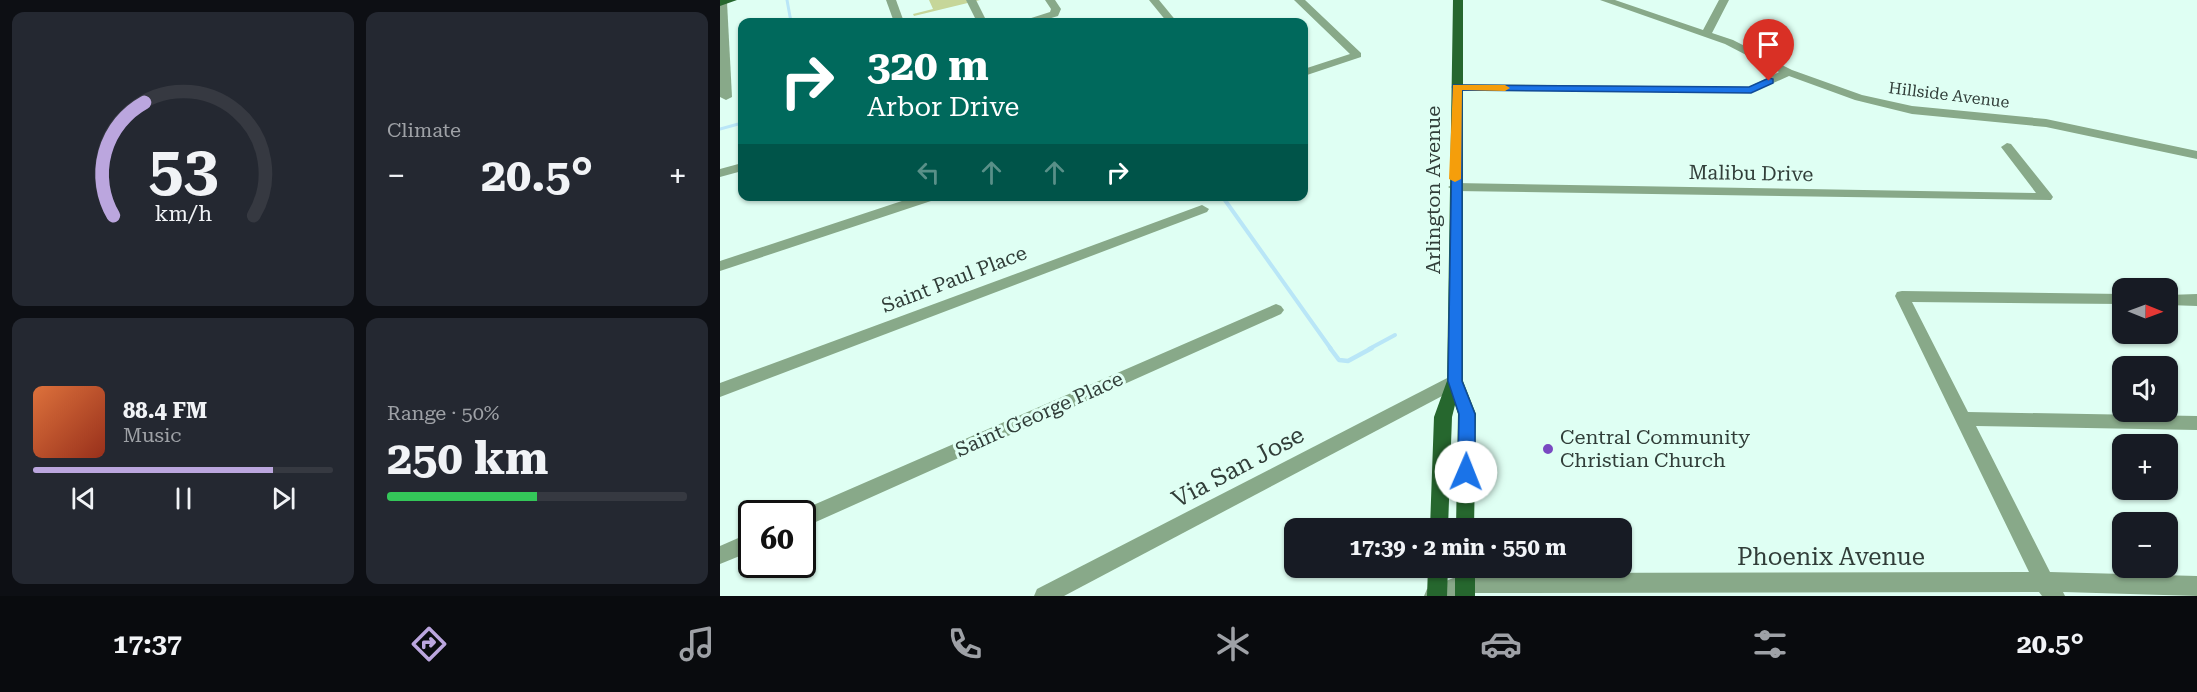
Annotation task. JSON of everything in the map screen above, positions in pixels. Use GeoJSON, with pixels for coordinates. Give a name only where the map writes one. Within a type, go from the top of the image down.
{"type":"FeatureCollection","features":[{"type":"Feature","properties":{"kind":"main road","name":"Arlington Avenue"},"geometry":{"type":"LineString","coordinates":[[1439,518],[1443,417],[1455,381],[1458,0]]}},
{"type":"Feature","properties":{"kind":"main road","name":"Arlington Avenue"},"geometry":{"type":"LineString","coordinates":[[1455,381],[1467,414],[1465,518]]}},
{"type":"Feature","properties":{"kind":"main road"},"geometry":{"type":"LineString","coordinates":[[1436,595],[1437,578]]}},
{"type":"Feature","properties":{"kind":"street"},"geometry":{"type":"LineString","coordinates":[[891,0],[898,18]]}},
{"type":"Feature","properties":{"kind":"street"},"geometry":{"type":"LineString","coordinates":[[971,0],[980,18]]}},
{"type":"Feature","properties":{"kind":"street"},"geometry":{"type":"LineString","coordinates":[[1042,18],[1054,14],[1056,9],[1050,0]]}},
{"type":"Feature","properties":{"kind":"street"},"geometry":{"type":"LineString","coordinates":[[1154,0],[1169,18]]}},
{"type":"Feature","properties":{"kind":"street"},"geometry":{"type":"LineString","coordinates":[[1299,0],[1357,55],[1308,72]]}},
{"type":"Feature","properties":{"kind":"street","name":"Hillside Avenue"},"geometry":{"type":"LineString","coordinates":[[1605,0],[1707,33],[1831,90],[1893,106],[2046,123],[2197,155]]}},
{"type":"Feature","properties":{"kind":"street"},"geometry":{"type":"LineString","coordinates":[[1707,33],[1724,0]]}},
{"type":"Feature","properties":{"kind":"street"},"geometry":{"type":"LineString","coordinates":[[724,2],[726,97]]}},
{"type":"Feature","properties":{"kind":"street"},"geometry":{"type":"LineString","coordinates":[[1457,87],[1751,90],[1788,72]]}},
{"type":"Feature","properties":{"kind":"street","name":"Malibu Drive"},"geometry":{"type":"LineString","coordinates":[[1455,187],[2046,197],[2007,147]]}},
{"type":"Feature","properties":{"kind":"street"},"geometry":{"type":"LineString","coordinates":[[720,173],[738,167]]}},
{"type":"Feature","properties":{"kind":"street"},"geometry":{"type":"LineString","coordinates":[[720,266],[917,201]]}},
{"type":"Feature","properties":{"kind":"street","name":"Saint Paul Place"},"geometry":{"type":"LineString","coordinates":[[720,390],[1202,208]]}},
{"type":"Feature","properties":{"kind":"street"},"geometry":{"type":"LineString","coordinates":[[2050,589],[1962,419],[1902,296],[2112,299]]}},
{"type":"Feature","properties":{"kind":"street"},"geometry":{"type":"LineString","coordinates":[[2178,300],[2197,300]]}},
{"type":"Feature","properties":{"kind":"street","name":"Saint George Place"},"geometry":{"type":"LineString","coordinates":[[816,513],[1276,310]]}},
{"type":"Feature","properties":{"kind":"street","name":"Via San Jose"},"geometry":{"type":"LineString","coordinates":[[1044,596],[1455,381]]}},
{"type":"Feature","properties":{"kind":"street"},"geometry":{"type":"LineString","coordinates":[[1962,419],[2197,423]]}},
{"type":"Feature","properties":{"kind":"street"},"geometry":{"type":"LineString","coordinates":[[720,555],[738,548]]}},
{"type":"Feature","properties":{"kind":"street"},"geometry":{"type":"LineString","coordinates":[[1436,595],[1465,582]]}},
{"type":"Feature","properties":{"kind":"street","name":"Phoenix Avenue"},"geometry":{"type":"LineString","coordinates":[[1465,582],[2050,589],[2197,586]]}},
{"type":"Feature","properties":{"kind":"green space"},"geometry":{"type":"Polygon","coordinates":[[[929,0],[980,0],[914,16],[913,14],[933,9],[929,0]]]}},
{"type":"Feature","properties":{"kind":"waterway"},"geometry":{"type":"LineString","coordinates":[[787,0],[790,18]]}},
{"type":"Feature","properties":{"kind":"waterway"},"geometry":{"type":"LineString","coordinates":[[720,129],[738,124]]}},
{"type":"Feature","properties":{"kind":"waterway"},"geometry":{"type":"LineString","coordinates":[[1226,201],[1331,349]]}},
{"type":"Feature","properties":{"kind":"waterway"},"geometry":{"type":"LineString","coordinates":[[1369,349],[1395,335]]}},
{"type":"Feature","properties":{"kind":"waterway"},"geometry":{"type":"LineString","coordinates":[[1330,348],[1339,360],[1348,361],[1372,348]]}},
{"type":"Feature","properties":{"kind":"slow traffic"},"geometry":{"type":"LineString","coordinates":[[1455,179],[1457,87],[1505,88]]}},
{"type":"Feature","properties":{"kind":"place","name":"Central Community Christian Church"},"geometry":{"type":"Point","coordinates":[1548,449]}},
{"type":"Feature","properties":{"kind":"route"},"geometry":{"type":"LineString","coordinates":[[1466,472],[1467,414],[1455,381],[1457,87],[1751,90],[1769,81]]}}]}
